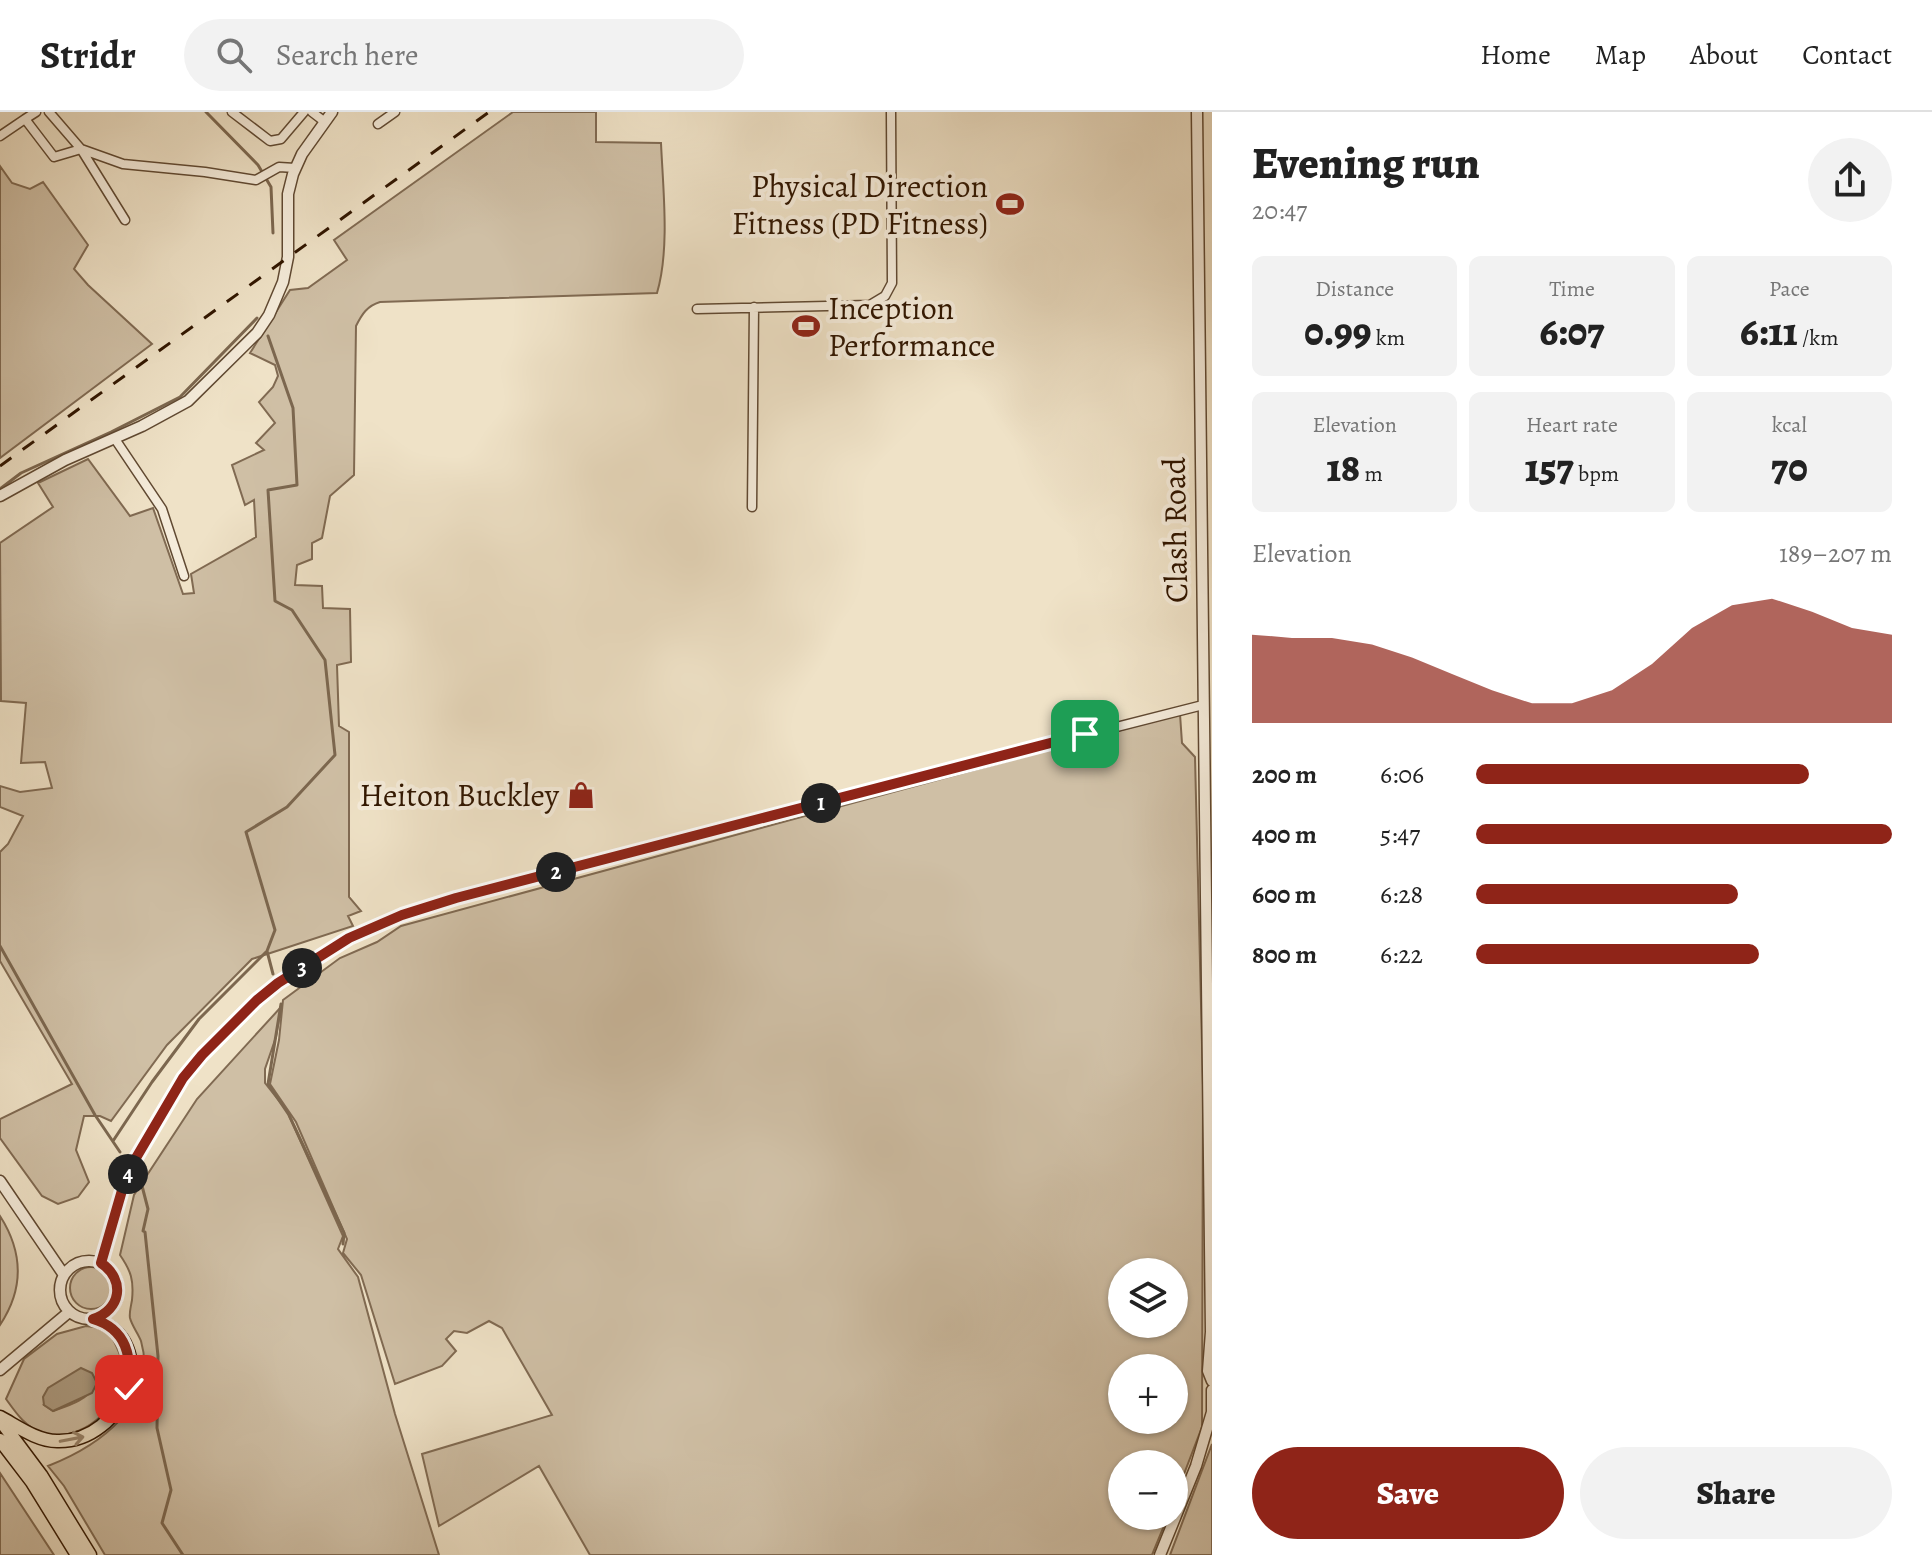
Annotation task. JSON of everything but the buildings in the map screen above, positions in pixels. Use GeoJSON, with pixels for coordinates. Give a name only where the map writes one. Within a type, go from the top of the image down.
{"type":"FeatureCollection","features":[{"type":"Feature","properties":{"kind":"main road"},"geometry":{"type":"LineString","coordinates":[[0,1418],[55,1442],[90,1435],[105,1424],[120,1407],[129,1389],[131,1374],[122,1339],[110,1324],[93,1319]]}},
{"type":"Feature","properties":{"kind":"main road"},"geometry":{"type":"LineString","coordinates":[[0,1418],[41,1475],[90,1555]]}},
{"type":"Feature","properties":{"kind":"main road"},"geometry":{"type":"LineString","coordinates":[[0,1440],[32,1482],[77,1555]]}},
{"type":"Feature","properties":{"kind":"street"},"geometry":{"type":"LineString","coordinates":[[0,136],[36,112]]}},
{"type":"Feature","properties":{"kind":"street"},"geometry":{"type":"LineString","coordinates":[[49,112],[81,149],[125,220]]}},
{"type":"Feature","properties":{"kind":"street"},"geometry":{"type":"LineString","coordinates":[[232,112],[270,141],[281,139],[304,112]]}},
{"type":"Feature","properties":{"kind":"street"},"geometry":{"type":"LineString","coordinates":[[312,112],[325,122]]}},
{"type":"Feature","properties":{"kind":"street"},"geometry":{"type":"LineString","coordinates":[[0,496],[65,460],[115,439],[188,401],[248,344],[266,320],[283,282],[288,257],[288,194],[295,168],[332,112]]}},
{"type":"Feature","properties":{"kind":"street"},"geometry":{"type":"LineString","coordinates":[[378,124],[395,112]]}},
{"type":"Feature","properties":{"kind":"street"},"geometry":{"type":"LineString","coordinates":[[697,309],[870,305],[885,296],[890,289],[891,112]]}},
{"type":"Feature","properties":{"kind":"street","name":"Clash Road"},"geometry":{"type":"LineString","coordinates":[[1197,112],[1203,705],[1208,732],[1212,1332],[1209,1375],[1212,1381]]}},
{"type":"Feature","properties":{"kind":"street"},"geometry":{"type":"LineString","coordinates":[[25,119],[54,157],[81,149],[123,164],[256,180],[279,167],[295,168]]}},
{"type":"Feature","properties":{"kind":"street"},"geometry":{"type":"LineString","coordinates":[[752,507],[754,307]]}},
{"type":"Feature","properties":{"kind":"street"},"geometry":{"type":"LineString","coordinates":[[115,439],[162,509],[184,576]]}},
{"type":"Feature","properties":{"kind":"street"},"geometry":{"type":"LineString","coordinates":[[101,1263],[133,1163],[183,1078],[257,1000],[349,938],[402,915],[456,898],[1203,705]]}},
{"type":"Feature","properties":{"kind":"street"},"geometry":{"type":"LineString","coordinates":[[0,1181],[64,1275]]}},
{"type":"Feature","properties":{"kind":"street"},"geometry":{"type":"LineString","coordinates":[[101,1263],[115,1276],[118,1294],[110,1311],[93,1319],[69,1312],[59,1290],[64,1275],[76,1264],[101,1263]]}},
{"type":"Feature","properties":{"kind":"street"},"geometry":{"type":"LineString","coordinates":[[2,1368],[69,1312]]}},
{"type":"Feature","properties":{"kind":"street"},"geometry":{"type":"LineString","coordinates":[[1160,1555],[1196,1466],[1212,1413],[1212,1390]]}},
{"type":"Feature","properties":{"kind":"shaded area"},"geometry":{"type":"Polygon","coordinates":[[[513,112],[596,112],[596,142],[661,143],[665,238],[657,293],[380,302],[368,308],[360,318],[356,326],[354,475],[330,496],[322,538],[312,543],[312,559],[297,565],[295,585],[322,586],[323,608],[350,609],[351,662],[337,665],[339,726],[349,732],[349,897],[361,911],[348,916],[353,926],[252,959],[167,1045],[111,1121],[100,1116],[84,1116],[76,1150],[89,1182],[78,1197],[58,1204],[42,1196],[0,1138],[0,1119],[72,1084],[0,961],[0,852],[8,844],[23,816],[0,807],[0,786],[20,792],[52,788],[45,762],[21,763],[26,703],[1,701],[0,543],[53,507],[38,483],[88,459],[130,516],[153,508],[183,594],[194,593],[191,574],[256,537],[254,500],[245,505],[232,465],[264,450],[256,443],[275,423],[259,402],[273,387],[278,376],[275,365],[250,353],[290,290],[308,288],[347,260],[334,240],[513,112]]]}},
{"type":"Feature","properties":{"kind":"shaded area"},"geometry":{"type":"Polygon","coordinates":[[[0,166],[12,183],[30,189],[43,182],[88,245],[74,269],[152,344],[0,458],[0,166]]]}},
{"type":"Feature","properties":{"kind":"shaded area"},"geometry":{"type":"Polygon","coordinates":[[[1180,714],[1182,743],[1195,757],[1203,1086],[1202,1427],[1188,1464],[1188,1450],[1108,1450],[1108,1530],[1162,1530],[1152,1555],[590,1555],[539,1466],[439,1526],[422,1454],[552,1415],[502,1328],[489,1321],[467,1333],[454,1331],[446,1339],[456,1351],[442,1366],[395,1384],[361,1275],[343,1253],[347,1239],[296,1122],[270,1084],[283,1000],[340,958],[377,942],[401,926],[1180,714]]]}},
{"type":"Feature","properties":{"kind":"shaded area"},"geometry":{"type":"Polygon","coordinates":[[[281,1007],[276,1037],[265,1069],[265,1083],[287,1111],[343,1236],[338,1249],[358,1277],[395,1414],[439,1555],[105,1555],[64,1486],[48,1466],[87,1447],[105,1434],[133,1403],[141,1384],[144,1364],[141,1341],[130,1316],[132,1281],[120,1255],[134,1195],[197,1099],[281,1007]]]}},
{"type":"Feature","properties":{"kind":"shaded area"},"geometry":{"type":"Polygon","coordinates":[[[0,1216],[13,1243],[18,1270],[13,1298],[0,1325],[0,1216]]]}},
{"type":"Feature","properties":{"kind":"shaded area"},"geometry":{"type":"Polygon","coordinates":[[[91,1267],[106,1273],[112,1288],[106,1303],[91,1309],[76,1303],[70,1288],[76,1273],[91,1267]]]}},
{"type":"Feature","properties":{"kind":"shaded area"},"geometry":{"type":"Polygon","coordinates":[[[86,1326],[108,1329],[120,1355],[123,1371],[116,1398],[107,1410],[84,1428],[57,1435],[31,1428],[6,1399],[24,1359],[57,1334],[86,1326]],[[97,1382],[44,1405],[53,1411],[60,1409],[89,1393],[97,1382]]]}},
{"type":"Feature","properties":{"kind":"shaded area"},"geometry":{"type":"Polygon","coordinates":[[[81,1368],[92,1373],[97,1383],[92,1393],[53,1411],[44,1405],[43,1397],[48,1388],[81,1368]]]}},
{"type":"Feature","properties":{"kind":"shaded area"},"geometry":{"type":"Polygon","coordinates":[[[1212,1444],[1212,1555],[1170,1555],[1179,1530],[1188,1530],[1188,1507],[1212,1444]]]}},
{"type":"Feature","properties":{"kind":"shaded area"},"geometry":{"type":"Polygon","coordinates":[[[0,1473],[54,1555],[0,1555],[0,1473]]]}},
{"type":"Feature","properties":{"kind":"waterway"},"geometry":{"type":"LineString","coordinates":[[206,112],[258,165],[271,187],[273,233]]}},
{"type":"Feature","properties":{"kind":"waterway"},"geometry":{"type":"LineString","coordinates":[[0,489],[21,473],[180,397],[257,318]]}},
{"type":"Feature","properties":{"kind":"waterway"},"geometry":{"type":"LineString","coordinates":[[268,336],[293,408],[297,485],[268,490],[275,601],[292,610],[325,660],[335,755],[287,807],[246,832],[275,930],[267,951],[273,974]]}},
{"type":"Feature","properties":{"kind":"waterway"},"geometry":{"type":"LineString","coordinates":[[0,946],[95,1115],[120,1152]]}},
{"type":"Feature","properties":{"kind":"waterway"},"geometry":{"type":"LineString","coordinates":[[113,1141],[199,1019],[266,952]]}},
{"type":"Feature","properties":{"kind":"waterway"},"geometry":{"type":"LineString","coordinates":[[281,1004],[268,1084],[289,1115],[344,1233],[343,1244]]}},
{"type":"Feature","properties":{"kind":"waterway"},"geometry":{"type":"LineString","coordinates":[[141,1182],[148,1209],[143,1231],[158,1356],[157,1428],[171,1490],[162,1523],[183,1555]]}},
{"type":"Feature","properties":{"kind":"railway"},"geometry":{"type":"LineString","coordinates":[[0,466],[489,112]]}},
{"type":"Feature","properties":{"kind":"place","name":"Physical Direction Fitness (PD Fitness)"},"geometry":{"type":"Point","coordinates":[1010,204]}},
{"type":"Feature","properties":{"kind":"place","name":"Inception Performance"},"geometry":{"type":"Point","coordinates":[806,326]}},
{"type":"Feature","properties":{"kind":"place","name":"Heiton Buckley"},"geometry":{"type":"Point","coordinates":[581,795]}},
{"type":"Feature","properties":{"kind":"route"},"geometry":{"type":"LineString","coordinates":[[129,1389],[129,1358],[122,1339],[110,1324],[93,1319],[110,1311],[118,1294],[115,1276],[101,1263],[123,1187],[146,1138],[183,1078],[231,1024],[278,983],[349,938],[431,906],[648,846],[1085,734]]}}]}
